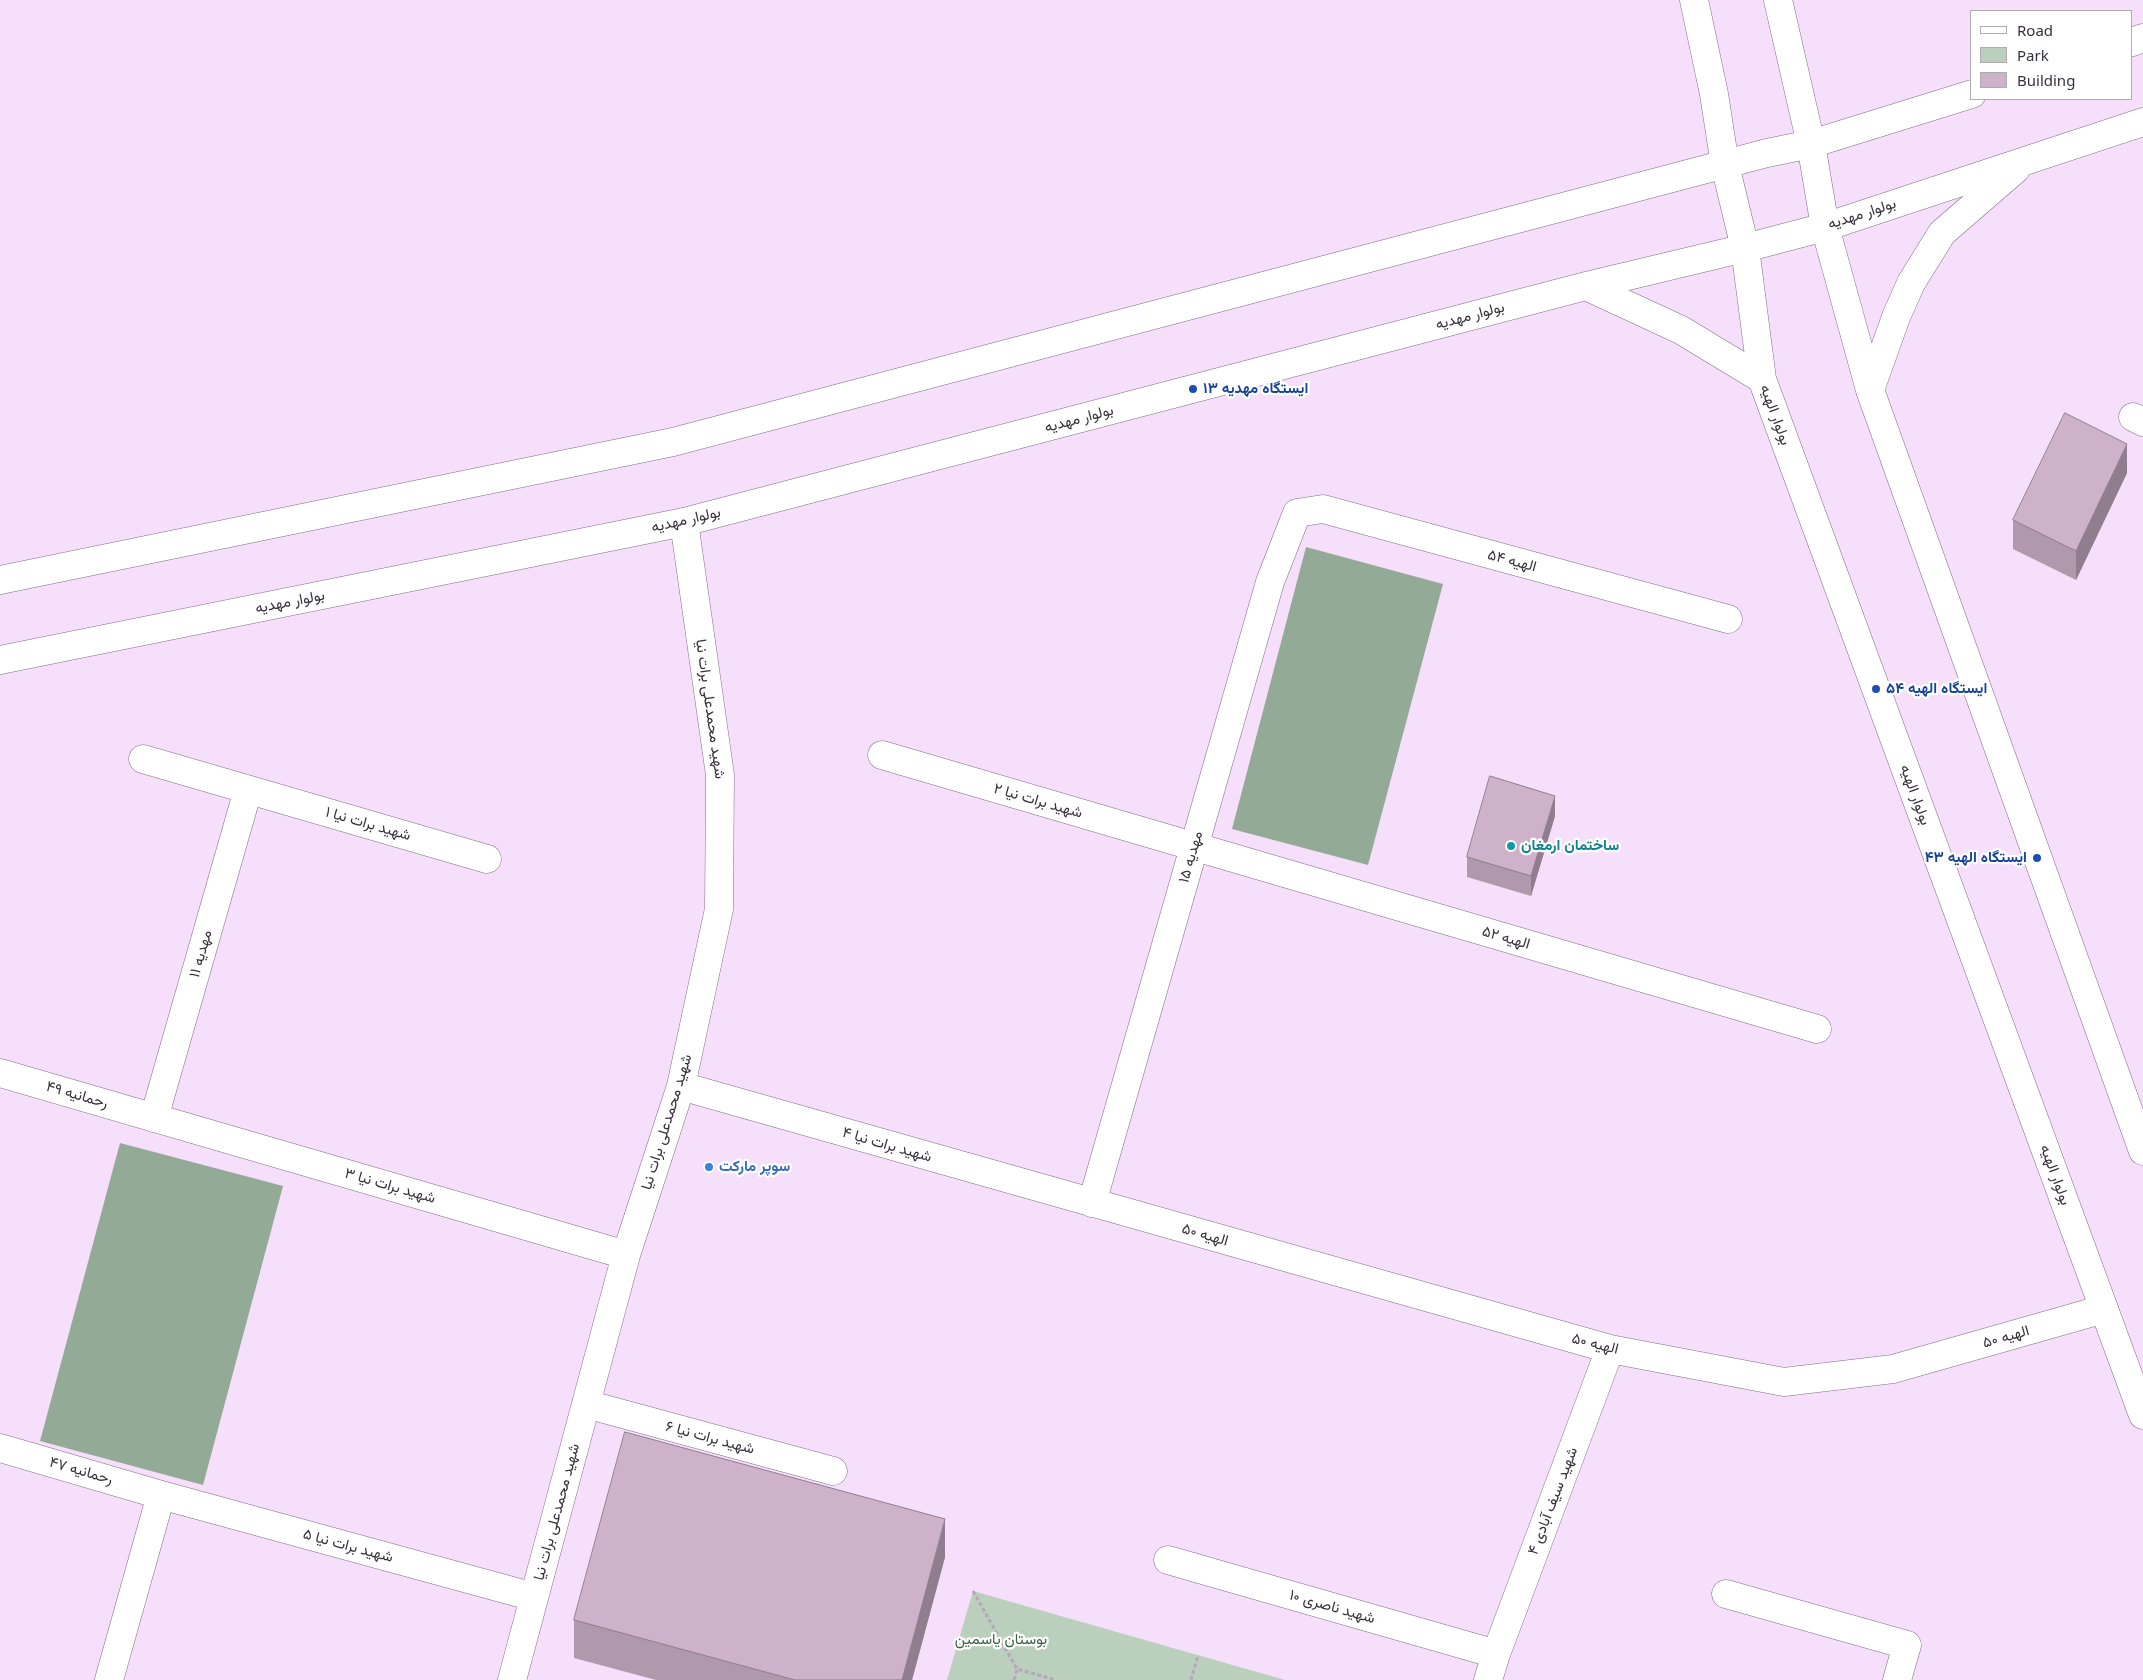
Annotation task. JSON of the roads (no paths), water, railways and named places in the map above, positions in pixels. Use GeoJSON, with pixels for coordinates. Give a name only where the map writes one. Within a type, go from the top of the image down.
{"type":"FeatureCollection","features":[{"type":"Feature","properties":{"kind":"street","name":"بولوار الهیه"},"geometry":{"type":"LineString","coordinates":[[1694,0],[1714,94],[1726,165],[1746,248],[1762,379],[2143,1415]]}},
{"type":"Feature","properties":{"kind":"street"},"geometry":{"type":"LineString","coordinates":[[1778,0],[1810,144],[1825,227],[1870,390],[2143,1151]]}},
{"type":"Feature","properties":{"kind":"street"},"geometry":{"type":"LineString","coordinates":[[0,580],[673,442],[1767,153],[1810,144],[1970,95]]}},
{"type":"Feature","properties":{"kind":"street","name":"بولوار مهدیه"},"geometry":{"type":"LineString","coordinates":[[0,660],[684,522],[1586,286],[1825,227],[2143,122]]}},
{"type":"Feature","properties":{"kind":"street"},"geometry":{"type":"LineString","coordinates":[[1870,390],[1896,317],[1911,283],[1942,233],[2026,160]]}},
{"type":"Feature","properties":{"kind":"street"},"geometry":{"type":"LineString","coordinates":[[1586,286],[1681,330],[1762,379]]}},
{"type":"Feature","properties":{"kind":"street","name":"الهیه ۵۴"},"geometry":{"type":"LineString","coordinates":[[1296,513],[1323,509],[1728,619]]}},
{"type":"Feature","properties":{"kind":"street","name":"مهدیه ۱۵"},"geometry":{"type":"LineString","coordinates":[[1092,1203],[1270,582],[1296,513]]}},
{"type":"Feature","properties":{"kind":"street","name":"شهید محمدعلی برات نیا"},"geometry":{"type":"LineString","coordinates":[[512,1680],[626,1255],[681,1086],[719,909],[720,784],[684,522]]}},
{"type":"Feature","properties":{"kind":"street","name":"شهید برات نیا ۲"},"geometry":{"type":"LineString","coordinates":[[882,755],[1194,847]]}},
{"type":"Feature","properties":{"kind":"street","name":"شهید برات نیا ۱"},"geometry":{"type":"LineString","coordinates":[[143,759],[488,859]]}},
{"type":"Feature","properties":{"kind":"street","name":"مهدیه ۱۱"},"geometry":{"type":"LineString","coordinates":[[154,1118],[248,790]]}},
{"type":"Feature","properties":{"kind":"street","name":"الهیه ۵۲"},"geometry":{"type":"LineString","coordinates":[[1194,847],[1817,1029]]}},
{"type":"Feature","properties":{"kind":"street","name":"رحمانیه ۴۹"},"geometry":{"type":"LineString","coordinates":[[0,1073],[154,1118]]}},
{"type":"Feature","properties":{"kind":"street","name":"شهید برات نیا ۴"},"geometry":{"type":"LineString","coordinates":[[681,1086],[1092,1203]]}},
{"type":"Feature","properties":{"kind":"street","name":"شهید برات نیا ۳"},"geometry":{"type":"LineString","coordinates":[[154,1118],[626,1255]]}},
{"type":"Feature","properties":{"kind":"street","name":"الهیه ۵۰"},"geometry":{"type":"LineString","coordinates":[[1092,1203],[1610,1349],[1784,1382],[1893,1369],[2104,1309]]}},
{"type":"Feature","properties":{"kind":"street","name":"شهید سیف آبادی ۴"},"geometry":{"type":"LineString","coordinates":[[1488,1680],[1610,1349]]}},
{"type":"Feature","properties":{"kind":"street","name":"شهید برات نیا ۶"},"geometry":{"type":"LineString","coordinates":[[586,1404],[833,1472]]}},
{"type":"Feature","properties":{"kind":"street","name":"رحمانیه ۴۷"},"geometry":{"type":"LineString","coordinates":[[0,1448],[161,1495]]}},
{"type":"Feature","properties":{"kind":"street"},"geometry":{"type":"LineString","coordinates":[[109,1680],[161,1495]]}},
{"type":"Feature","properties":{"kind":"street","name":"شهید برات نیا ۵"},"geometry":{"type":"LineString","coordinates":[[161,1495],[534,1597]]}},
{"type":"Feature","properties":{"kind":"street","name":"شهید ناصری ۱۰"},"geometry":{"type":"LineString","coordinates":[[1168,1560],[1496,1654]]}},
{"type":"Feature","properties":{"kind":"street"},"geometry":{"type":"LineString","coordinates":[[1726,1594],[1907,1645],[1898,1680]]}},
{"type":"Feature","properties":{"kind":"place","name":"ایستگاه مهدیه ۱۳"},"geometry":{"type":"Point","coordinates":[1193,389]}},
{"type":"Feature","properties":{"kind":"place","name":"ایستگاه الهیه ۵۴"},"geometry":{"type":"Point","coordinates":[1876,689]}},
{"type":"Feature","properties":{"kind":"place","name":"ساختمان ارمغان"},"geometry":{"type":"Point","coordinates":[1511,846]}},
{"type":"Feature","properties":{"kind":"place","name":"ایستگاه الهیه ۴۳"},"geometry":{"type":"Point","coordinates":[2037,858]}},
{"type":"Feature","properties":{"kind":"place","name":"سوپر مارکت"},"geometry":{"type":"Point","coordinates":[709,1167]}},
{"type":"Feature","properties":{"kind":"park label","name":"بوستان یاسمین"},"geometry":{"type":"Point","coordinates":[1001,1640]}}]}
